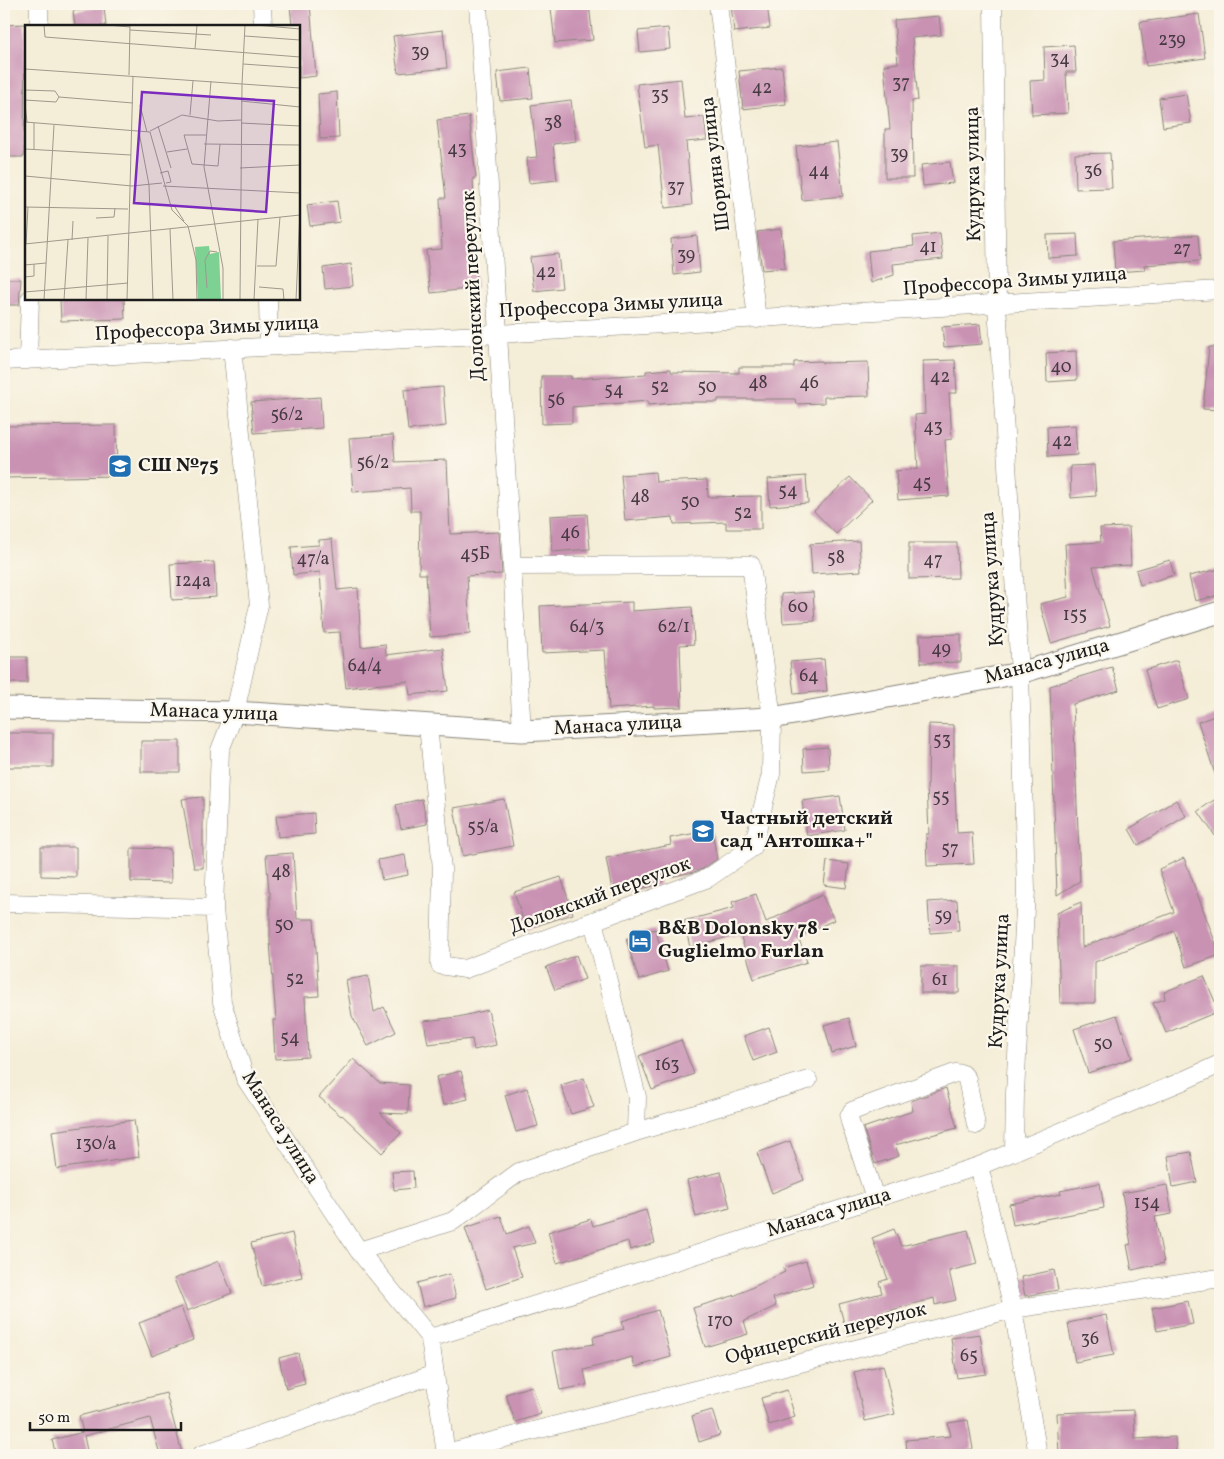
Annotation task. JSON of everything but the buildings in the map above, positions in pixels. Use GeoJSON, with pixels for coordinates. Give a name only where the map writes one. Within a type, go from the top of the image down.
{"type":"FeatureCollection","features":[{"type":"Feature","properties":{"kind":"street"},"geometry":{"type":"LineString","coordinates":[[39,25],[40,4]]}},
{"type":"Feature","properties":{"kind":"street"},"geometry":{"type":"LineString","coordinates":[[262,4],[263,25]]}},
{"type":"Feature","properties":{"kind":"street","name":"Долонский переулок"},"geometry":{"type":"LineString","coordinates":[[478,4],[522,731]]}},
{"type":"Feature","properties":{"kind":"street","name":"Шорина улица"},"geometry":{"type":"LineString","coordinates":[[718,4],[757,319]]}},
{"type":"Feature","properties":{"kind":"street","name":"Кудрука улица"},"geometry":{"type":"LineString","coordinates":[[993,4],[997,305],[1020,673],[1026,890],[1014,1152]]}},
{"type":"Feature","properties":{"kind":"street","name":"Профессора Зимы улица"},"geometry":{"type":"LineString","coordinates":[[4,361],[997,305],[1220,290]]}},
{"type":"Feature","properties":{"kind":"street"},"geometry":{"type":"LineString","coordinates":[[28,360],[30,300]]}},
{"type":"Feature","properties":{"kind":"street"},"geometry":{"type":"LineString","coordinates":[[268,300],[269,346]]}},
{"type":"Feature","properties":{"kind":"street","name":"Манаса улица"},"geometry":{"type":"LineString","coordinates":[[232,348],[259,605],[235,712],[220,750],[214,908],[222,1002],[245,1078],[358,1251],[430,1338],[980,1166],[1220,1064]]}},
{"type":"Feature","properties":{"kind":"street","name":"Долонский переулок"},"geometry":{"type":"LineString","coordinates":[[428,725],[442,869],[440,965],[465,969],[708,878],[754,847],[771,774],[772,718],[751,565],[512,566]]}},
{"type":"Feature","properties":{"kind":"street","name":"Манаса улица"},"geometry":{"type":"LineString","coordinates":[[4,708],[235,712],[522,731],[772,718],[1020,673],[1220,612]]}},
{"type":"Feature","properties":{"kind":"street"},"geometry":{"type":"LineString","coordinates":[[4,903],[214,908]]}},
{"type":"Feature","properties":{"kind":"street"},"geometry":{"type":"LineString","coordinates":[[593,921],[637,1097],[636,1132]]}},
{"type":"Feature","properties":{"kind":"street"},"geometry":{"type":"LineString","coordinates":[[875,1198],[850,1122],[849,1117],[852,1111],[955,1073],[963,1074],[967,1079],[976,1125]]}},
{"type":"Feature","properties":{"kind":"street"},"geometry":{"type":"LineString","coordinates":[[358,1251],[453,1221],[519,1172],[636,1132],[808,1080]]}},
{"type":"Feature","properties":{"kind":"street"},"geometry":{"type":"LineString","coordinates":[[980,1166],[1013,1308],[1038,1455]]}},
{"type":"Feature","properties":{"kind":"street","name":"Офицерский переулок"},"geometry":{"type":"LineString","coordinates":[[446,1454],[1013,1308],[1220,1278]]}},
{"type":"Feature","properties":{"kind":"street"},"geometry":{"type":"LineString","coordinates":[[430,1338],[446,1454]]}},
{"type":"Feature","properties":{"kind":"street"},"geometry":{"type":"LineString","coordinates":[[200,1455],[435,1374]]}},
{"type":"Feature","properties":{"kind":"place","name":"СШ №75"},"geometry":{"type":"Point","coordinates":[120,466]}},
{"type":"Feature","properties":{"kind":"place","name":"Частный детский сад \"Антошка+\""},"geometry":{"type":"Point","coordinates":[703,831]}},
{"type":"Feature","properties":{"kind":"place","name":"B&B Dolonsky 78 - Guglielmo Furlan"},"geometry":{"type":"Point","coordinates":[640,941]}}]}
